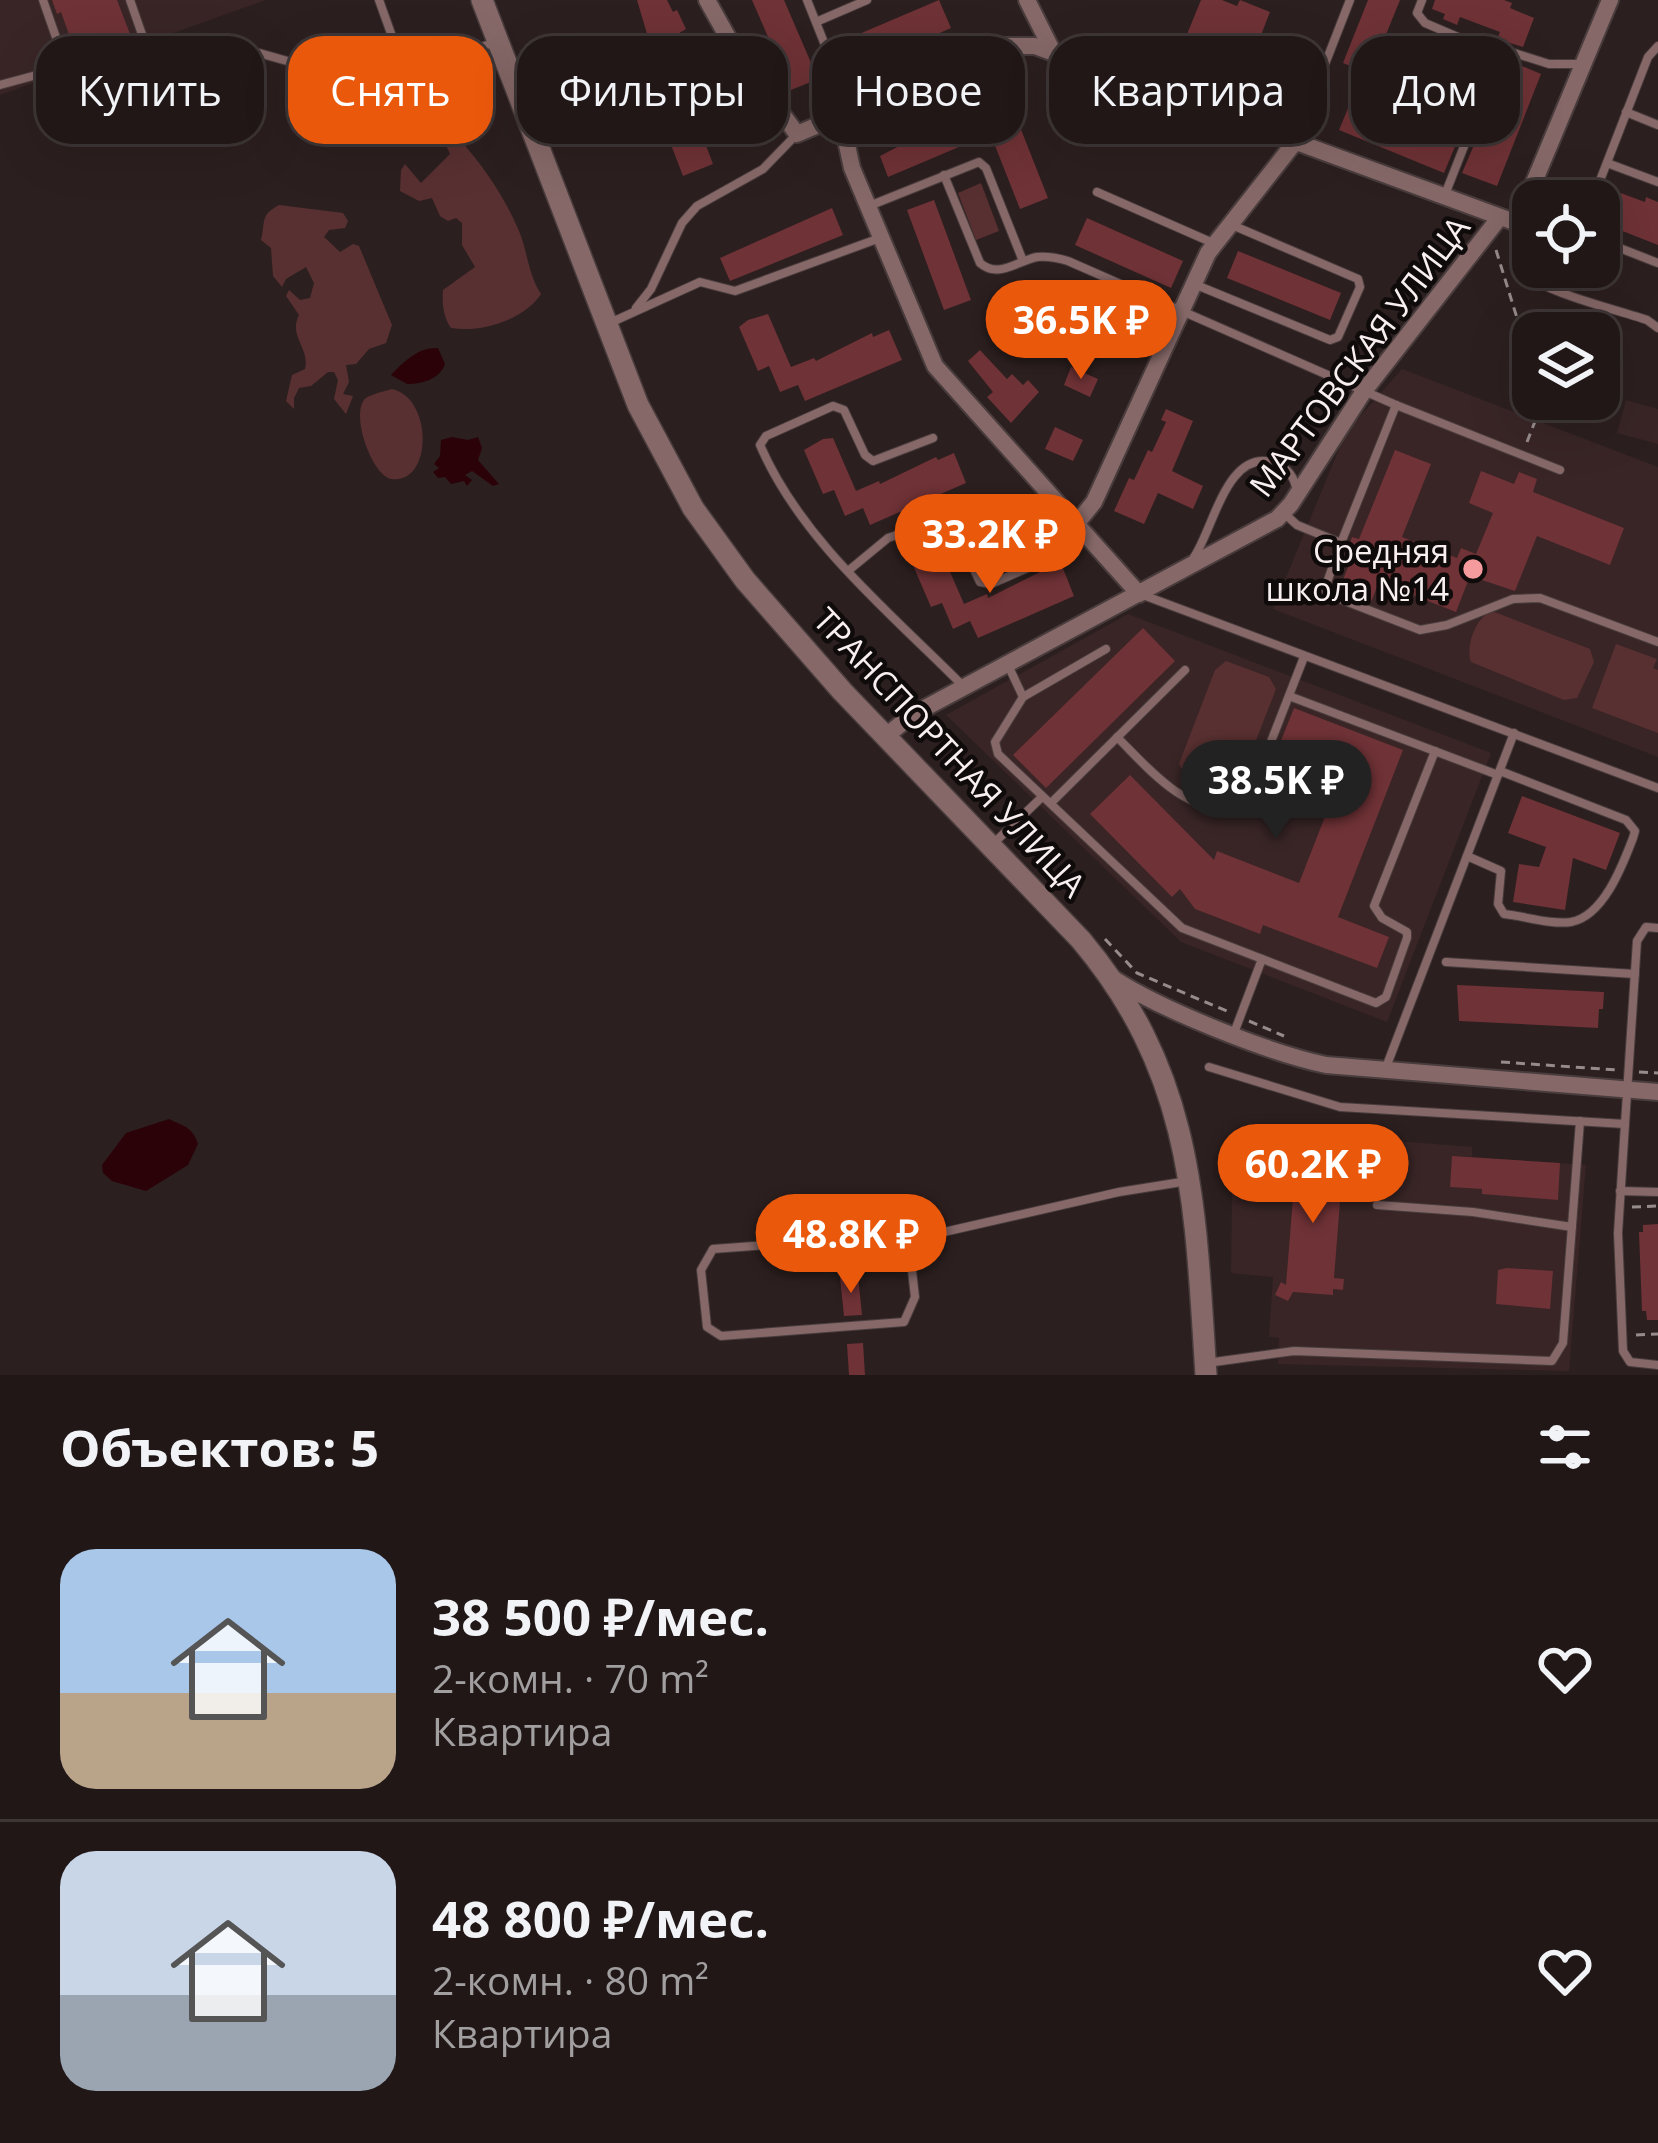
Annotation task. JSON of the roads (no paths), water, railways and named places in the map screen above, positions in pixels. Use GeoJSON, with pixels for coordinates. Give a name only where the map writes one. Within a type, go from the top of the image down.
{"type":"FeatureCollection","features":[{"type":"Feature","properties":{"kind":"street","name":"ТРАНСПОРТНАЯ УЛИЦА"},"geometry":{"type":"LineString","coordinates":[[482,0],[605,325],[646,421],[693,508],[745,580],[886,736],[1060,916],[1110,976],[1147,1040],[1174,1106],[1202,1235],[1206,1369]]}},
{"type":"Feature","properties":{"kind":"street"},"geometry":{"type":"LineString","coordinates":[[707,0],[729,41],[796,134],[812,128]]}},
{"type":"Feature","properties":{"kind":"street","name":"МАРТОВСКАЯ УЛИЦА"},"geometry":{"type":"LineString","coordinates":[[1530,180],[1610,0]]}},
{"type":"Feature","properties":{"kind":"street"},"geometry":{"type":"LineString","coordinates":[[1015,36],[1022,30],[1028,3]]}},
{"type":"Feature","properties":{"kind":"street"},"geometry":{"type":"LineString","coordinates":[[1028,3],[1049,44]]}},
{"type":"Feature","properties":{"kind":"street"},"geometry":{"type":"LineString","coordinates":[[849,144],[848,155],[880,238],[935,366],[1139,594]]}},
{"type":"Feature","properties":{"kind":"street"},"geometry":{"type":"LineString","coordinates":[[1072,518],[1094,502],[1213,243],[1293,144]]}},
{"type":"Feature","properties":{"kind":"street"},"geometry":{"type":"LineString","coordinates":[[1301,144],[1512,219]]}},
{"type":"Feature","properties":{"kind":"street","name":"МАРТОВСКАЯ УЛИЦА"},"geometry":{"type":"LineString","coordinates":[[886,736],[906,718],[1284,513],[1364,391],[1512,219]]}},
{"type":"Feature","properties":{"kind":"street"},"geometry":{"type":"LineString","coordinates":[[1110,976],[1169,1007],[1237,1025],[1307,1061],[1385,1072],[1628,1081],[1658,1092]]}},
{"type":"Feature","properties":{"kind":"street"},"geometry":{"type":"LineString","coordinates":[[1147,1040],[1150,1018],[1169,1007]]}},
{"type":"Feature","properties":{"kind":"lane"},"geometry":{"type":"LineString","coordinates":[[43,0],[56,36]]}},
{"type":"Feature","properties":{"kind":"lane"},"geometry":{"type":"LineString","coordinates":[[130,0],[143,36]]}},
{"type":"Feature","properties":{"kind":"lane"},"geometry":{"type":"LineString","coordinates":[[379,0],[392,36]]}},
{"type":"Feature","properties":{"kind":"lane"},"geometry":{"type":"LineString","coordinates":[[807,0],[821,36]]}},
{"type":"Feature","properties":{"kind":"lane"},"geometry":{"type":"LineString","coordinates":[[816,22],[867,0]]}},
{"type":"Feature","properties":{"kind":"lane"},"geometry":{"type":"LineString","coordinates":[[1327,59],[1350,0]]}},
{"type":"Feature","properties":{"kind":"lane"},"geometry":{"type":"LineString","coordinates":[[1422,0],[1417,13],[1421,20],[1457,36]]}},
{"type":"Feature","properties":{"kind":"lane"},"geometry":{"type":"LineString","coordinates":[[493,43],[498,41]]}},
{"type":"Feature","properties":{"kind":"lane"},"geometry":{"type":"LineString","coordinates":[[1600,180],[1648,57],[1658,46]]}},
{"type":"Feature","properties":{"kind":"lane"},"geometry":{"type":"LineString","coordinates":[[1520,54],[1549,64],[1585,63]]}},
{"type":"Feature","properties":{"kind":"lane"},"geometry":{"type":"LineString","coordinates":[[0,85],[36,75]]}},
{"type":"Feature","properties":{"kind":"lane"},"geometry":{"type":"LineString","coordinates":[[1626,112],[1658,124]]}},
{"type":"Feature","properties":{"kind":"lane"},"geometry":{"type":"LineString","coordinates":[[629,314],[651,289],[674,238],[697,206],[763,169],[796,134]]}},
{"type":"Feature","properties":{"kind":"lane"},"geometry":{"type":"LineString","coordinates":[[1444,196],[1465,144]]}},
{"type":"Feature","properties":{"kind":"lane"},"geometry":{"type":"LineString","coordinates":[[868,207],[974,162],[986,167],[1023,261]]}},
{"type":"Feature","properties":{"kind":"lane"},"geometry":{"type":"LineString","coordinates":[[1607,163],[1658,182]]}},
{"type":"Feature","properties":{"kind":"lane"},"geometry":{"type":"LineString","coordinates":[[944,175],[980,263],[994,271],[1046,256],[1068,261],[1396,406],[1560,470]]}},
{"type":"Feature","properties":{"kind":"lane"},"geometry":{"type":"LineString","coordinates":[[1097,192],[1213,243]]}},
{"type":"Feature","properties":{"kind":"lane"},"geometry":{"type":"LineString","coordinates":[[1192,284],[1330,340],[1342,332],[1360,287],[1358,279],[1230,224]]}},
{"type":"Feature","properties":{"kind":"lane"},"geometry":{"type":"LineString","coordinates":[[605,325],[700,282],[735,291],[880,238]]}},
{"type":"Feature","properties":{"kind":"lane"},"geometry":{"type":"LineString","coordinates":[[1620,248],[1658,263]]}},
{"type":"Feature","properties":{"kind":"lane"},"geometry":{"type":"LineString","coordinates":[[1553,288],[1658,328]]}},
{"type":"Feature","properties":{"kind":"lane"},"geometry":{"type":"LineString","coordinates":[[933,438],[873,461],[844,410],[833,406],[762,440],[762,450],[804,519],[848,571],[964,687]]}},
{"type":"Feature","properties":{"kind":"lane"},"geometry":{"type":"LineString","coordinates":[[1396,406],[1325,588],[1328,594],[1414,629],[1447,625],[1513,599],[1540,598],[1658,642]]}},
{"type":"Feature","properties":{"kind":"lane"},"geometry":{"type":"LineString","coordinates":[[1186,568],[1245,464],[1261,460],[1285,467],[1298,495]]}},
{"type":"Feature","properties":{"kind":"lane"},"geometry":{"type":"LineString","coordinates":[[1284,513],[1297,525],[1341,544]]}},
{"type":"Feature","properties":{"kind":"lane"},"geometry":{"type":"LineString","coordinates":[[848,571],[888,538],[944,519],[954,527],[980,582],[991,584],[1064,552],[1052,526],[1072,518]]}},
{"type":"Feature","properties":{"kind":"lane"},"geometry":{"type":"LineString","coordinates":[[1139,594],[1658,788]]}},
{"type":"Feature","properties":{"kind":"lane"},"geometry":{"type":"LineString","coordinates":[[1106,649],[1023,697],[995,748],[1175,923],[1376,1003],[1386,998],[1407,932],[1382,918],[1374,906],[1435,751]]}},
{"type":"Feature","properties":{"kind":"lane"},"geometry":{"type":"LineString","coordinates":[[1117,737],[1171,789],[1211,806],[1234,807],[1251,793],[1304,657]]}},
{"type":"Feature","properties":{"kind":"lane"},"geometry":{"type":"LineString","coordinates":[[1007,664],[1023,697]]}},
{"type":"Feature","properties":{"kind":"lane"},"geometry":{"type":"LineString","coordinates":[[1052,802],[1185,670]]}},
{"type":"Feature","properties":{"kind":"lane"},"geometry":{"type":"LineString","coordinates":[[1289,696],[1626,820],[1635,830],[1612,888],[1581,918],[1568,922],[1504,914],[1498,904],[1501,871],[1467,856]]}},
{"type":"Feature","properties":{"kind":"lane"},"geometry":{"type":"LineString","coordinates":[[1385,1072],[1514,733]]}},
{"type":"Feature","properties":{"kind":"lane"},"geometry":{"type":"LineString","coordinates":[[992,846],[1042,797]]}},
{"type":"Feature","properties":{"kind":"lane"},"geometry":{"type":"LineString","coordinates":[[1658,928],[1646,927],[1639,936],[1618,1233],[1625,1358],[1636,1365],[1658,1365]]}},
{"type":"Feature","properties":{"kind":"lane"},"geometry":{"type":"LineString","coordinates":[[1237,1025],[1262,959]]}},
{"type":"Feature","properties":{"kind":"lane"},"geometry":{"type":"LineString","coordinates":[[1446,962],[1635,974]]}},
{"type":"Feature","properties":{"kind":"lane"},"geometry":{"type":"LineString","coordinates":[[1209,1066],[1325,1104],[1625,1124]]}},
{"type":"Feature","properties":{"kind":"lane"},"geometry":{"type":"LineString","coordinates":[[1206,1369],[1294,1352],[1552,1361],[1563,1343],[1580,1120]]}},
{"type":"Feature","properties":{"kind":"lane"},"geometry":{"type":"LineString","coordinates":[[908,1236],[915,1297],[904,1322],[721,1336],[707,1327],[701,1270],[713,1250],[944,1232],[1189,1181]]}},
{"type":"Feature","properties":{"kind":"lane"},"geometry":{"type":"LineString","coordinates":[[1620,1191],[1658,1192]]}},
{"type":"Feature","properties":{"kind":"lane"},"geometry":{"type":"LineString","coordinates":[[1377,1205],[1473,1212],[1572,1227]]}},
{"type":"Feature","properties":{"kind":"place","name":"Средняя школа №14"},"geometry":{"type":"Point","coordinates":[1473,569]}}]}
